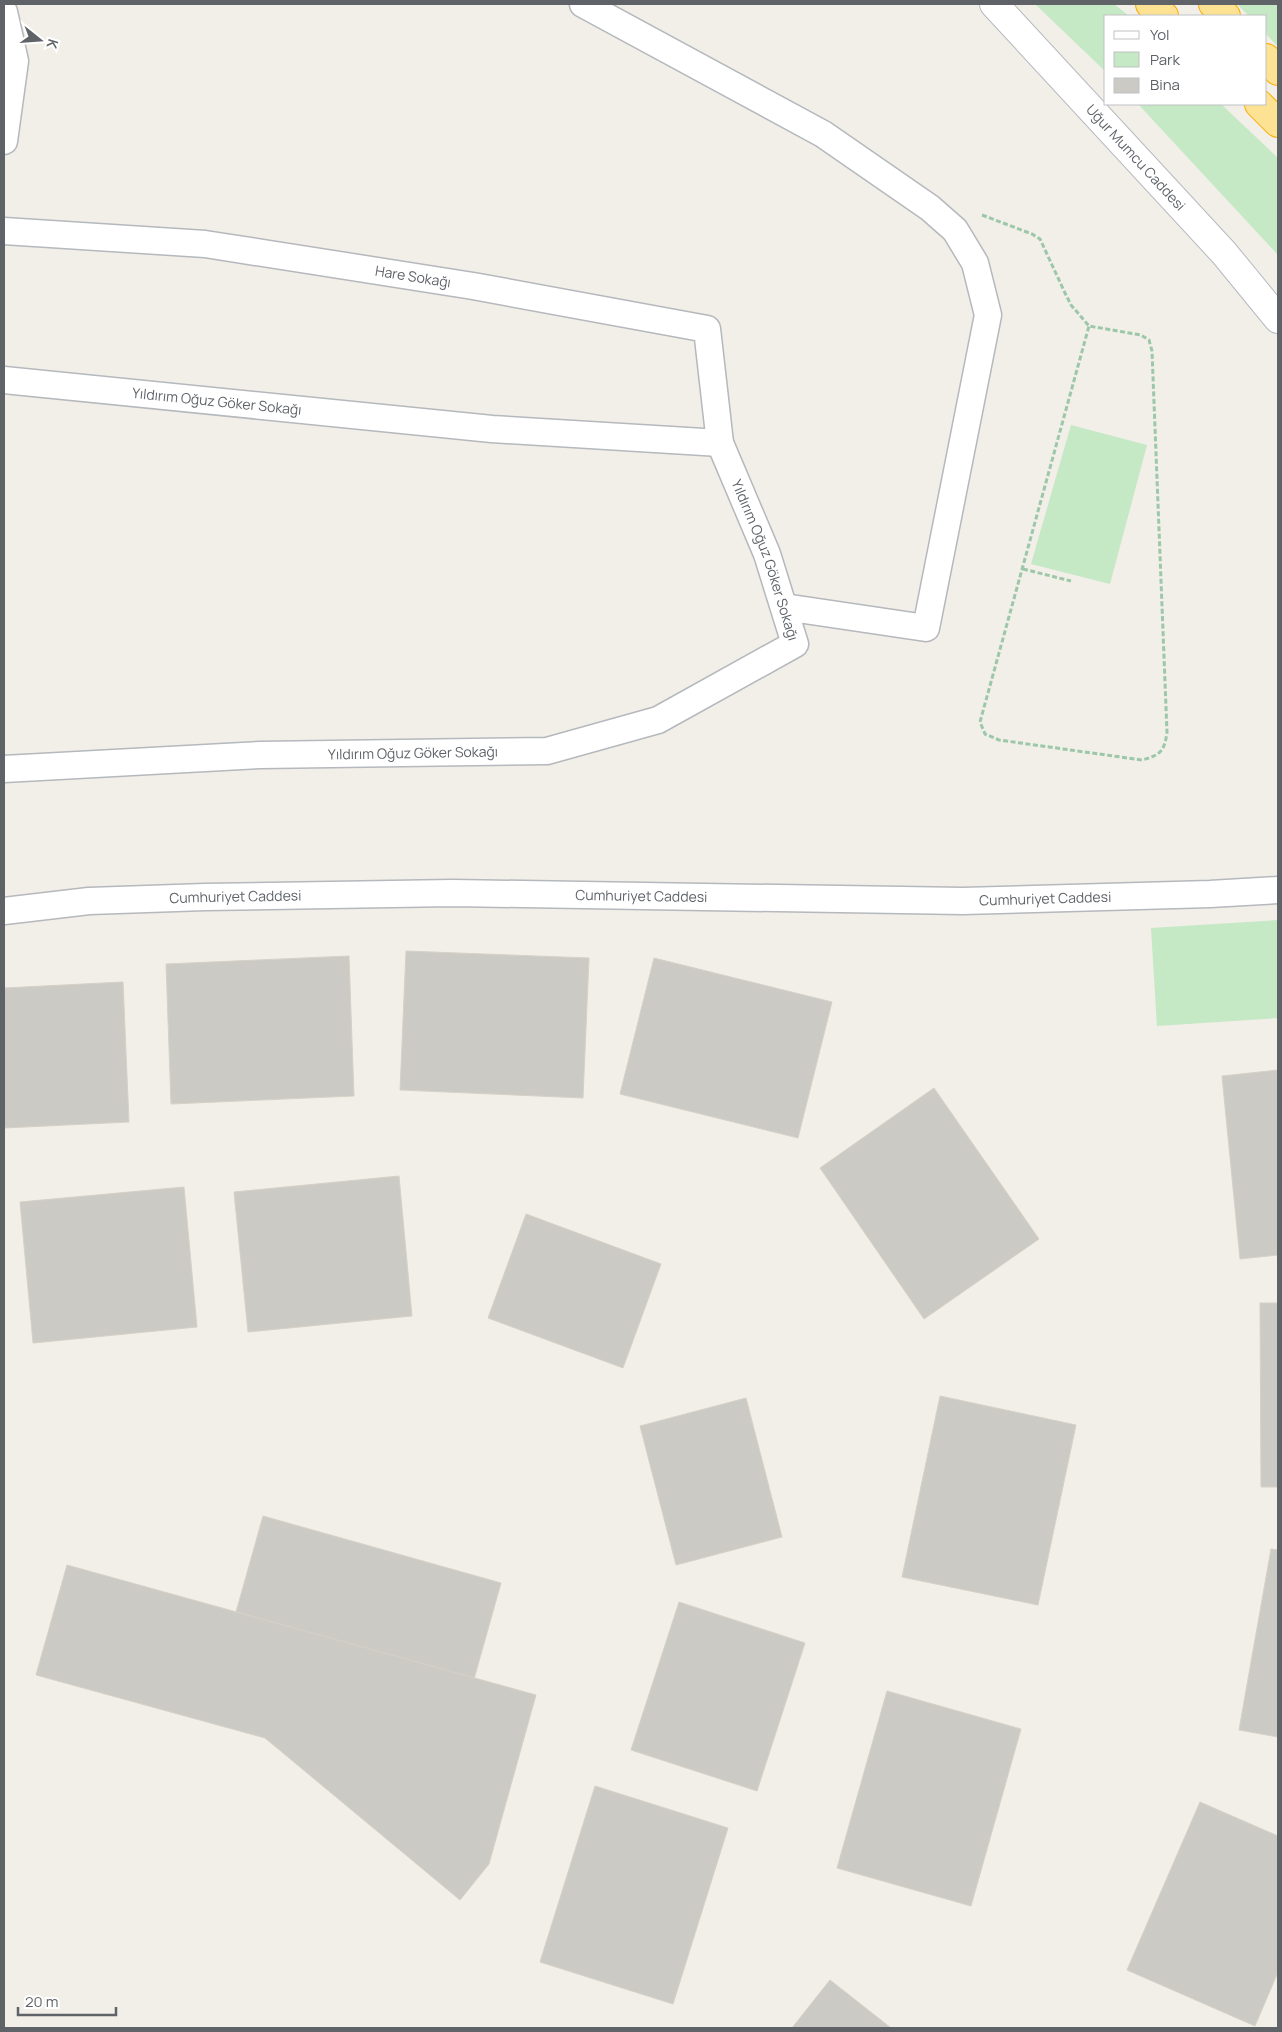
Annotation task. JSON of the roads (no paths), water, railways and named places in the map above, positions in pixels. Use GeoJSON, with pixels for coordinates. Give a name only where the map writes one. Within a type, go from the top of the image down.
{"type":"FeatureCollection","features":[{"type":"Feature","properties":{"kind":"highway"},"geometry":{"type":"LineString","coordinates":[[1150,4],[1163,15]]}},
{"type":"Feature","properties":{"kind":"highway"},"geometry":{"type":"LineString","coordinates":[[1213,4],[1225,15]]}},
{"type":"Feature","properties":{"kind":"highway"},"geometry":{"type":"LineString","coordinates":[[1267,59],[1278,71]]}},
{"type":"Feature","properties":{"kind":"highway"},"geometry":{"type":"LineString","coordinates":[[1260,105],[1278,123]]}},
{"type":"Feature","properties":{"kind":"main road","name":"Uğur Mumcu Caddesi"},"geometry":{"type":"LineString","coordinates":[[994,4],[1224,253],[1277,318]]}},
{"type":"Feature","properties":{"kind":"street"},"geometry":{"type":"LineString","coordinates":[[582,4],[824,134],[930,208],[955,230],[975,263],[988,315],[926,628],[784,607]]}},
{"type":"Feature","properties":{"kind":"street"},"geometry":{"type":"LineString","coordinates":[[4,12],[9,60],[4,141]]}},
{"type":"Feature","properties":{"kind":"street","name":"Hare Sokağı"},"geometry":{"type":"LineString","coordinates":[[4,231],[205,244],[474,286],[707,328],[720,443]]}},
{"type":"Feature","properties":{"kind":"street","name":"Yıldırım Oğuz Göker Sokağı"},"geometry":{"type":"LineString","coordinates":[[4,380],[492,429],[720,443],[767,554],[795,644],[658,720],[547,751],[260,755],[4,769]]}},
{"type":"Feature","properties":{"kind":"street","name":"Cumhuriyet Caddesi"},"geometry":{"type":"LineString","coordinates":[[4,911],[89,901],[205,896],[453,893],[963,901],[1210,894],[1278,890]]}}]}
